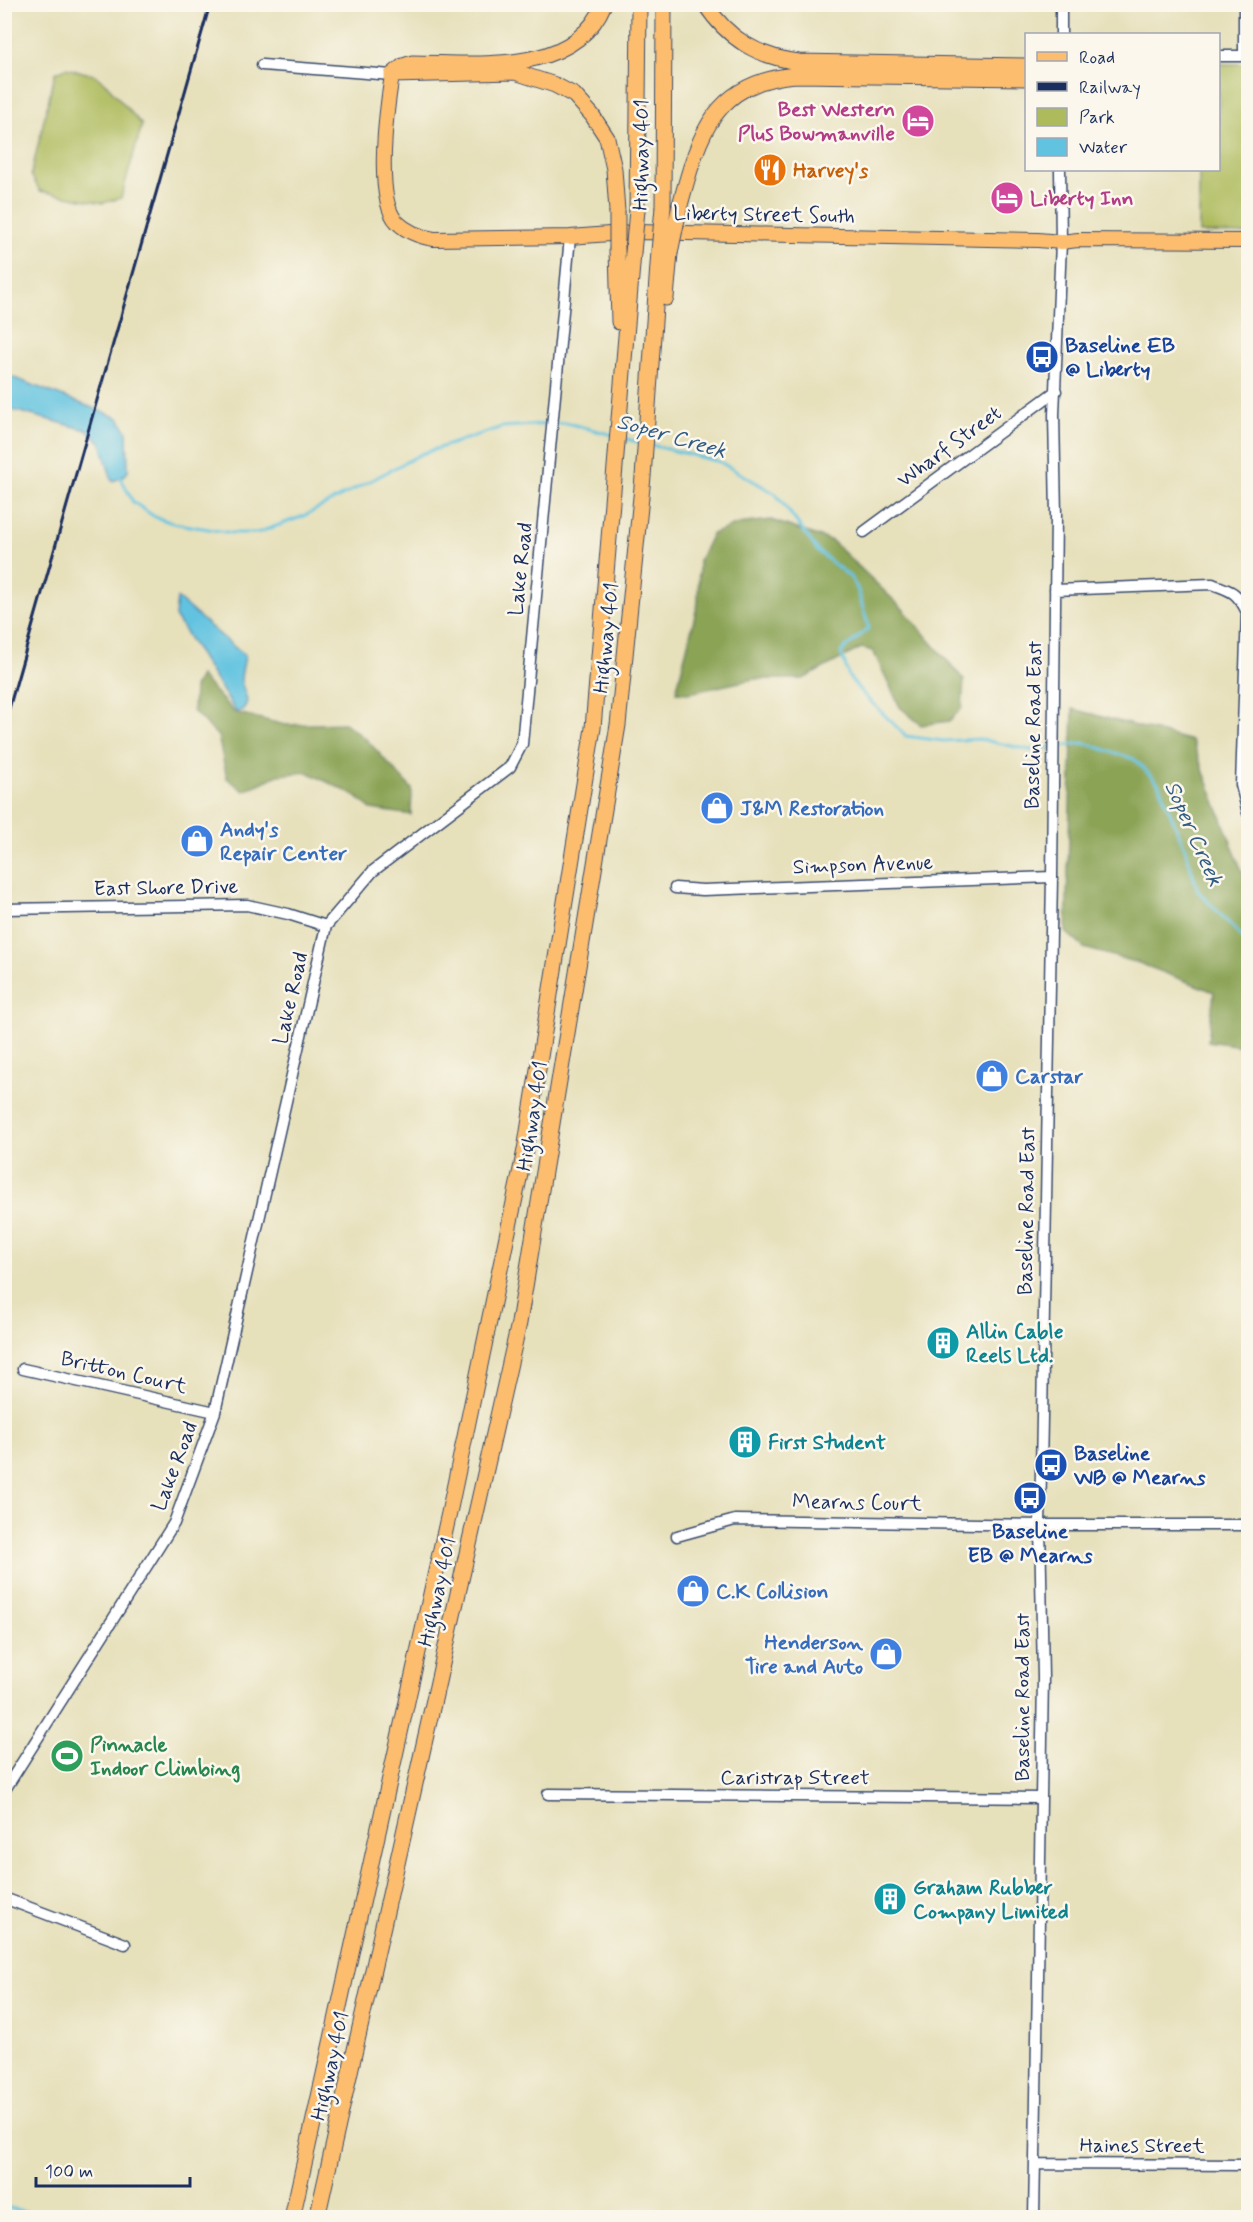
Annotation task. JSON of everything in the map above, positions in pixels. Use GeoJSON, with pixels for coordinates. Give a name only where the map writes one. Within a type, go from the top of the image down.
{"type":"FeatureCollection","features":[{"type":"Feature","properties":{"kind":"highway"},"geometry":{"type":"LineString","coordinates":[[392,75],[403,66],[412,63],[514,63],[555,54],[582,37],[600,15],[604,4]]}},
{"type":"Feature","properties":{"kind":"highway","name":"Highway 401"},"geometry":{"type":"LineString","coordinates":[[292,2217],[446,1524],[525,1150],[593,728],[637,210],[639,4]]}},
{"type":"Feature","properties":{"kind":"highway","name":"Highway 401"},"geometry":{"type":"LineString","coordinates":[[317,2217],[519,1323],[618,725],[647,428],[657,393],[664,252],[664,4]]}},
{"type":"Feature","properties":{"kind":"highway"},"geometry":{"type":"LineString","coordinates":[[705,4],[724,30],[737,40],[751,50],[782,60],[1025,66]]}},
{"type":"Feature","properties":{"kind":"highway"},"geometry":{"type":"LineString","coordinates":[[392,75],[515,72],[555,85],[574,95],[592,115],[607,138],[614,169],[621,400]]}},
{"type":"Feature","properties":{"kind":"highway"},"geometry":{"type":"LineString","coordinates":[[664,252],[696,147],[713,117],[736,94],[764,80],[796,75],[1025,78]]}},
{"type":"Feature","properties":{"kind":"main road","name":"Liberty Street South"},"geometry":{"type":"LineString","coordinates":[[392,75],[386,109],[384,154],[387,199],[396,221],[420,237],[434,239],[570,237],[636,232],[1061,242],[1248,241]]}},
{"type":"Feature","properties":{"kind":"street"},"geometry":{"type":"LineString","coordinates":[[1060,4],[1061,33]]}},
{"type":"Feature","properties":{"kind":"street"},"geometry":{"type":"LineString","coordinates":[[1220,56],[1246,56],[1245,4]]}},
{"type":"Feature","properties":{"kind":"street"},"geometry":{"type":"LineString","coordinates":[[262,65],[392,75]]}},
{"type":"Feature","properties":{"kind":"street","name":"Baseline Road East"},"geometry":{"type":"LineString","coordinates":[[1034,2217],[1043,1678],[1040,1524],[1052,877],[1054,415],[1061,242],[1060,171]]}},
{"type":"Feature","properties":{"kind":"street","name":"Lake Road"},"geometry":{"type":"LineString","coordinates":[[4,1791],[174,1523],[215,1412],[326,926],[373,871],[510,767],[522,744],[570,237]]}},
{"type":"Feature","properties":{"kind":"street","name":"Wharf Street"},"geometry":{"type":"LineString","coordinates":[[864,532],[1056,391]]}},
{"type":"Feature","properties":{"kind":"street"},"geometry":{"type":"LineString","coordinates":[[1055,591],[1212,584],[1240,597],[1247,612],[1241,785],[1248,813]]}},
{"type":"Feature","properties":{"kind":"street","name":"Simpson Avenue"},"geometry":{"type":"LineString","coordinates":[[675,888],[703,890],[1052,877]]}},
{"type":"Feature","properties":{"kind":"street","name":"East Shore Drive"},"geometry":{"type":"LineString","coordinates":[[4,909],[247,905],[288,914],[326,926]]}},
{"type":"Feature","properties":{"kind":"street","name":"Britton Court"},"geometry":{"type":"LineString","coordinates":[[23,1369],[215,1412]]}},
{"type":"Feature","properties":{"kind":"street","name":"Mearns Court"},"geometry":{"type":"LineString","coordinates":[[677,1536],[735,1520],[1248,1525]]}},
{"type":"Feature","properties":{"kind":"street","name":"Caristrap Street"},"geometry":{"type":"LineString","coordinates":[[548,1794],[1041,1798]]}},
{"type":"Feature","properties":{"kind":"street"},"geometry":{"type":"LineString","coordinates":[[4,1898],[125,1944]]}},
{"type":"Feature","properties":{"kind":"street","name":"Haines Street"},"geometry":{"type":"LineString","coordinates":[[1035,2164],[1248,2165]]}},
{"type":"Feature","properties":{"kind":"green space"},"geometry":{"type":"Polygon","coordinates":[[[1220,64],[1248,64],[1248,234],[1199,233],[1199,171],[1220,171],[1220,64]]]}},
{"type":"Feature","properties":{"kind":"green space"},"geometry":{"type":"Polygon","coordinates":[[[66,68],[95,75],[107,85],[142,125],[121,198],[103,203],[40,191],[31,175],[55,73],[66,68]]]}},
{"type":"Feature","properties":{"kind":"green space"},"geometry":{"type":"Polygon","coordinates":[[[771,520],[832,541],[903,609],[964,680],[962,708],[949,721],[921,725],[900,707],[873,651],[861,648],[803,679],[754,679],[689,693],[676,692],[698,603],[699,560],[712,534],[738,524],[771,520]]]}},
{"type":"Feature","properties":{"kind":"green space"},"geometry":{"type":"Polygon","coordinates":[[[200,676],[234,712],[285,725],[344,723],[366,739],[412,789],[411,815],[371,809],[354,795],[307,772],[278,775],[244,791],[227,778],[218,736],[193,711],[194,687],[200,676]]]}},
{"type":"Feature","properties":{"kind":"green space"},"geometry":{"type":"Polygon","coordinates":[[[1073,709],[1192,741],[1248,887],[1248,1047],[1208,1041],[1214,992],[1139,963],[1084,948],[1066,932],[1073,709]]]}},
{"type":"Feature","properties":{"kind":"water"},"geometry":{"type":"Polygon","coordinates":[[[4,374],[119,418],[127,432],[128,472],[112,481],[101,443],[87,430],[5,408],[4,374]]]}},
{"type":"Feature","properties":{"kind":"water"},"geometry":{"type":"Polygon","coordinates":[[[177,598],[245,656],[241,680],[247,700],[241,711],[236,712],[175,616],[177,598]]]}},
{"type":"Feature","properties":{"kind":"waterway","name":"Soper Creek"},"geometry":{"type":"LineString","coordinates":[[555,424],[567,423],[613,435]]}},
{"type":"Feature","properties":{"kind":"waterway","name":"Soper Creek"},"geometry":{"type":"LineString","coordinates":[[121,478],[133,502],[155,517],[173,523],[232,533],[257,533],[304,516],[421,454],[502,427],[549,424]]}},
{"type":"Feature","properties":{"kind":"waterway","name":"Soper Creek"},"geometry":{"type":"LineString","coordinates":[[622,438],[639,442]]}},
{"type":"Feature","properties":{"kind":"waterway","name":"Soper Creek"},"geometry":{"type":"LineString","coordinates":[[651,445],[720,462],[776,494],[818,551],[850,577],[857,588],[869,628],[841,652],[849,677],[906,736],[943,741],[979,739],[1030,750],[1084,743],[1134,759],[1158,783],[1186,851],[1198,891],[1248,943]]}},
{"type":"Feature","properties":{"kind":"waterway"},"geometry":{"type":"LineString","coordinates":[[4,2207],[58,2218]]}},
{"type":"Feature","properties":{"kind":"railway"},"geometry":{"type":"LineString","coordinates":[[4,726],[210,4]]}},
{"type":"Feature","properties":{"kind":"place","name":"Best Western Plus Bowmanville"},"geometry":{"type":"Point","coordinates":[918,121]}},
{"type":"Feature","properties":{"kind":"place","name":"Harvey's"},"geometry":{"type":"Point","coordinates":[770,170]}},
{"type":"Feature","properties":{"kind":"place","name":"Liberty Inn"},"geometry":{"type":"Point","coordinates":[1007,198]}},
{"type":"Feature","properties":{"kind":"place","name":"Baseline EB @ Liberty"},"geometry":{"type":"Point","coordinates":[1042,357]}},
{"type":"Feature","properties":{"kind":"place","name":"J&M Restoration"},"geometry":{"type":"Point","coordinates":[717,808]}},
{"type":"Feature","properties":{"kind":"place","name":"Andy's Repair Center"},"geometry":{"type":"Point","coordinates":[197,841]}},
{"type":"Feature","properties":{"kind":"place","name":"Carstar"},"geometry":{"type":"Point","coordinates":[992,1076]}},
{"type":"Feature","properties":{"kind":"place","name":"Allin Cable Reels Ltd."},"geometry":{"type":"Point","coordinates":[943,1343]}},
{"type":"Feature","properties":{"kind":"place","name":"First Student"},"geometry":{"type":"Point","coordinates":[745,1442]}},
{"type":"Feature","properties":{"kind":"place","name":"Baseline WB @ Mearns"},"geometry":{"type":"Point","coordinates":[1051,1465]}},
{"type":"Feature","properties":{"kind":"place","name":"Baseline EB @ Mearns"},"geometry":{"type":"Point","coordinates":[1030,1498]}},
{"type":"Feature","properties":{"kind":"place","name":"C.K Collision"},"geometry":{"type":"Point","coordinates":[693,1591]}},
{"type":"Feature","properties":{"kind":"place","name":"Henderson Tire and Auto"},"geometry":{"type":"Point","coordinates":[886,1654]}},
{"type":"Feature","properties":{"kind":"place","name":"Pinnacle Indoor Climbing"},"geometry":{"type":"Point","coordinates":[67,1756]}},
{"type":"Feature","properties":{"kind":"place","name":"Graham Rubber Company Limited"},"geometry":{"type":"Point","coordinates":[890,1899]}}]}
